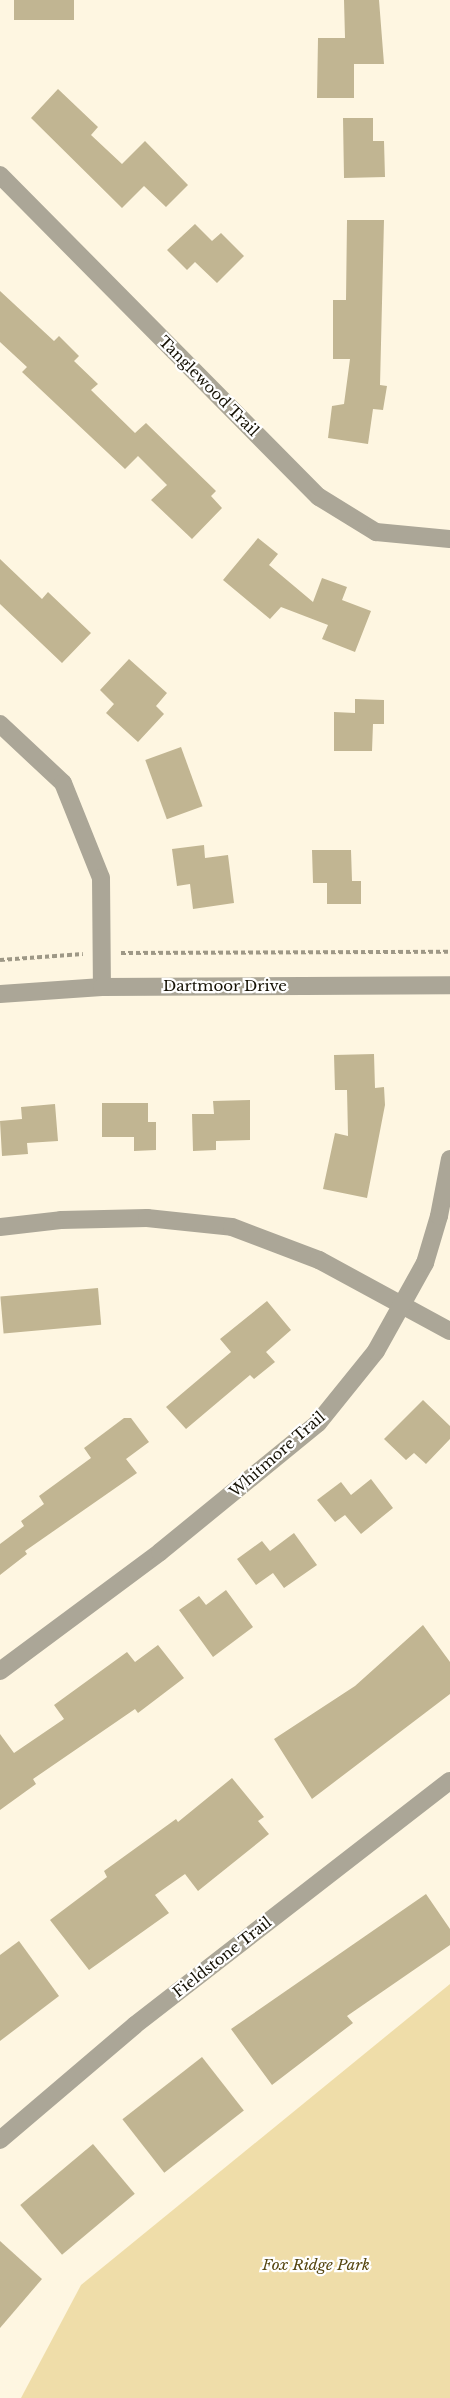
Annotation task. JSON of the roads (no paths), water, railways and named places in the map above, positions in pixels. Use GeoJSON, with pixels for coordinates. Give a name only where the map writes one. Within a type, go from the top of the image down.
{"type":"FeatureCollection","features":[{"type":"Feature","properties":{"kind":"street","name":"Tanglewood Trail"},"geometry":{"type":"LineString","coordinates":[[0,175],[320,497],[376,532],[450,539]]}},
{"type":"Feature","properties":{"kind":"street"},"geometry":{"type":"LineString","coordinates":[[0,724],[63,783],[100,878],[102,987]]}},
{"type":"Feature","properties":{"kind":"street","name":"Dartmoor Drive"},"geometry":{"type":"LineString","coordinates":[[0,994],[102,987],[450,985]]}},
{"type":"Feature","properties":{"kind":"street","name":"Whitmore Trail"},"geometry":{"type":"LineString","coordinates":[[0,1671],[160,1552],[318,1422],[376,1351],[425,1263],[440,1216],[450,1159]]}},
{"type":"Feature","properties":{"kind":"street"},"geometry":{"type":"LineString","coordinates":[[0,1227],[61,1220],[147,1218],[232,1227],[319,1260],[450,1331]]}},
{"type":"Feature","properties":{"kind":"street","name":"Fieldstone Trail"},"geometry":{"type":"LineString","coordinates":[[0,2139],[135,2025],[450,1781]]}},
{"type":"Feature","properties":{"kind":"park label","name":"Fox Ridge Park"},"geometry":{"type":"Point","coordinates":[316,2265]}}]}
